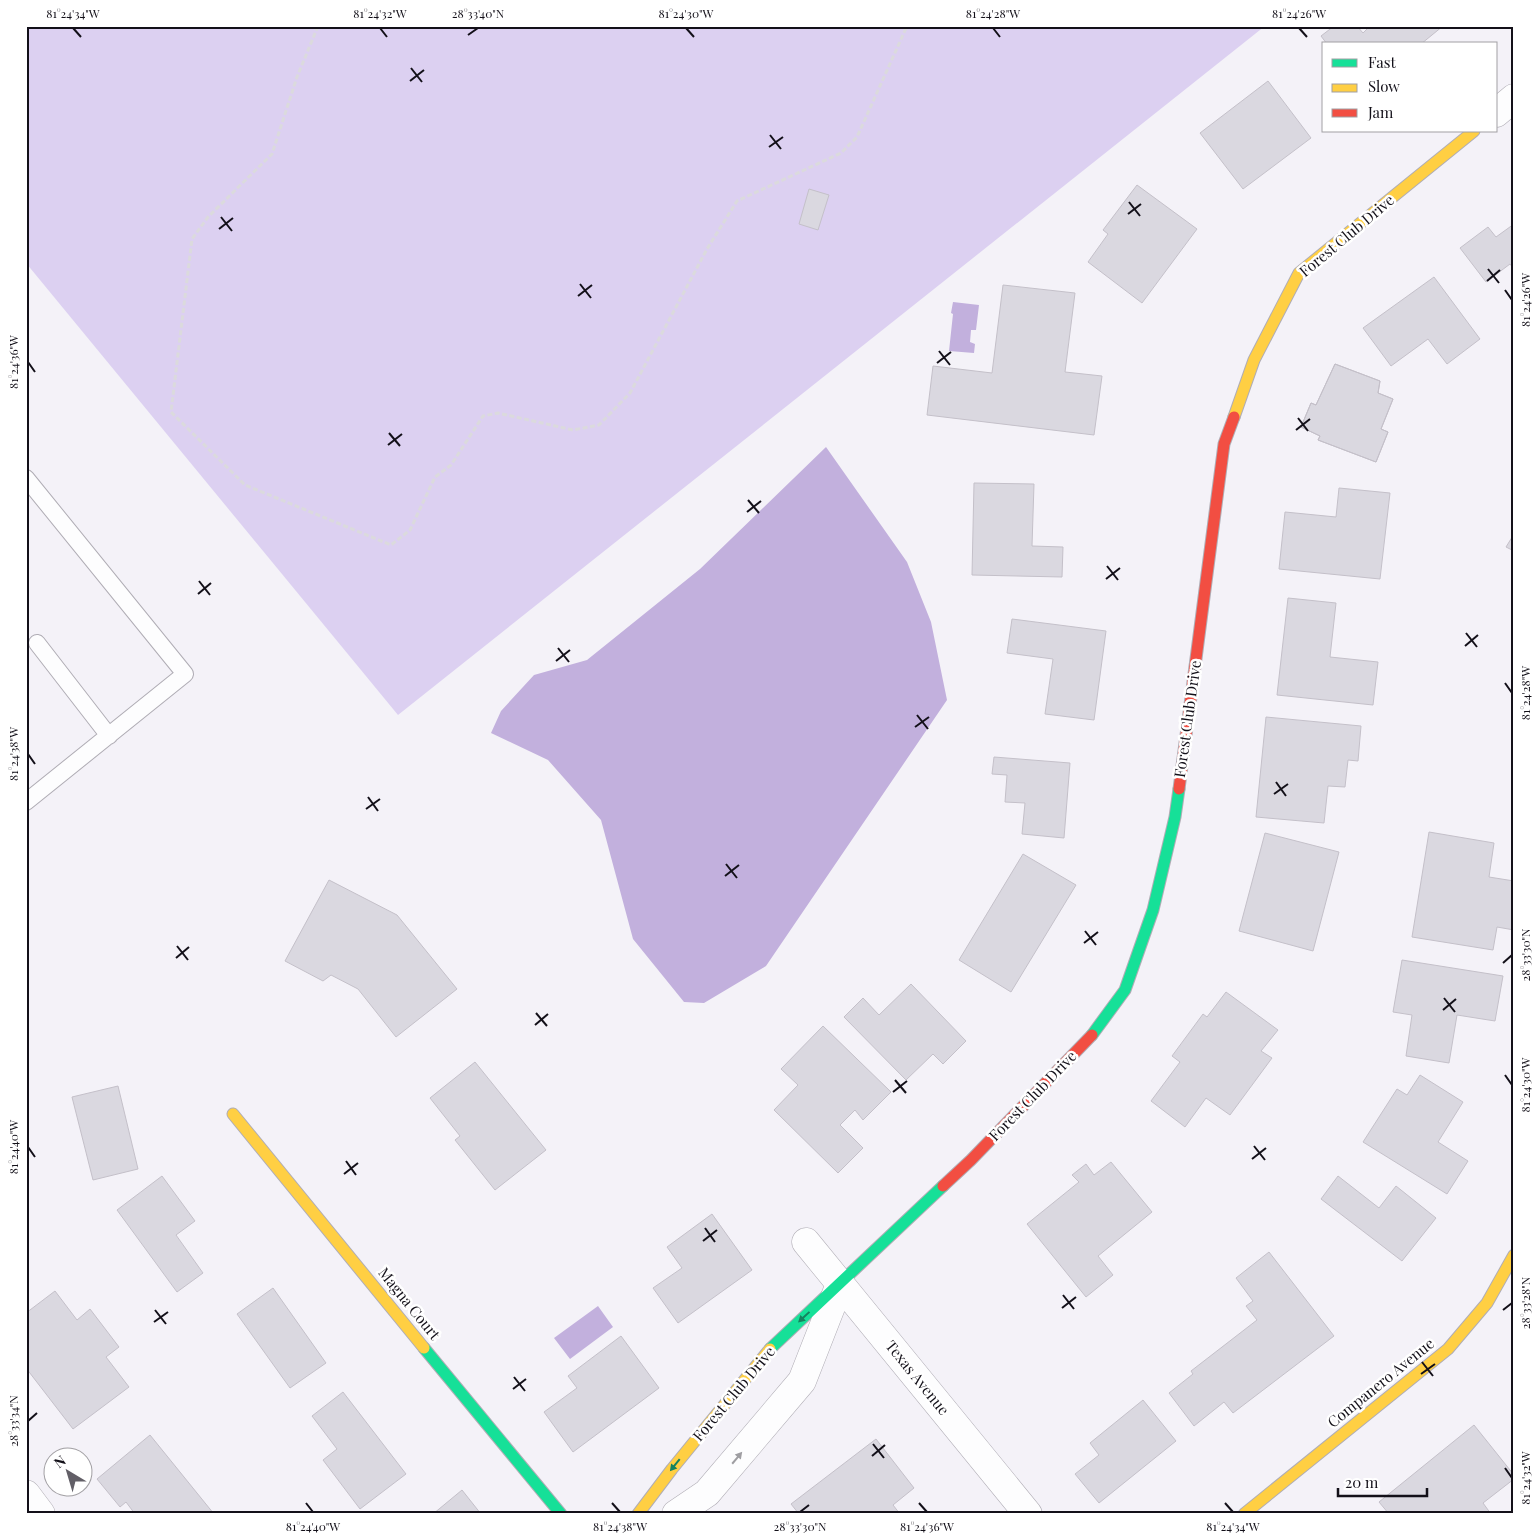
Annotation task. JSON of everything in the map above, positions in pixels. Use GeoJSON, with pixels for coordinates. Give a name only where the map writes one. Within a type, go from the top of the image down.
{"type":"FeatureCollection","features":[{"type":"Feature","properties":{"kind":"street"},"geometry":{"type":"LineString","coordinates":[[1498,111],[1514,98]]}},
{"type":"Feature","properties":{"kind":"street","name":"Forest Club Drive"},"geometry":{"type":"LineString","coordinates":[[638,1514],[672,1469],[776,1342],[972,1160],[1089,1039],[1125,990],[1153,910],[1175,818],[1224,444],[1254,360],[1299,273],[1473,132]]}},
{"type":"Feature","properties":{"kind":"street","name":"Magna Court"},"geometry":{"type":"LineString","coordinates":[[233,1114],[561,1514]]}},
{"type":"Feature","properties":{"kind":"street","name":"Texas Avenue"},"geometry":{"type":"LineString","coordinates":[[806,1242],[1028,1514]]}},
{"type":"Feature","properties":{"kind":"street","name":"Companero Avenue"},"geometry":{"type":"LineString","coordinates":[[1244,1514],[1448,1349],[1487,1303],[1514,1255]]}},
{"type":"Feature","properties":{"kind":"street","name":"Forest Club Drive"},"geometry":{"type":"LineString","coordinates":[[676,1514],[707,1493],[802,1381],[840,1284]]}},
{"type":"Feature","properties":{"kind":"street"},"geometry":{"type":"LineString","coordinates":[[26,1494],[41,1514]]}},
{"type":"Feature","properties":{"kind":"lane"},"geometry":{"type":"LineString","coordinates":[[26,478],[186,674],[26,802]]}},
{"type":"Feature","properties":{"kind":"lane"},"geometry":{"type":"LineString","coordinates":[[37,643],[109,736]]}},
{"type":"Feature","properties":{"kind":"path"},"geometry":{"type":"LineString","coordinates":[[318,26],[298,76],[272,154],[208,217],[192,239],[172,412],[246,485],[391,545],[410,530],[435,477],[452,465],[483,416],[498,413],[573,430],[599,425],[630,393],[708,249],[738,201],[841,153],[857,137],[907,26]]}},
{"type":"Feature","properties":{"kind":"shaded area"},"geometry":{"type":"Polygon","coordinates":[[[26,26],[1265,26],[398,715],[26,263],[26,26]]]}},
{"type":"Feature","properties":{"kind":"shaded area"},"geometry":{"type":"Polygon","coordinates":[[[953,302],[979,305],[976,330],[971,330],[970,342],[975,344],[974,353],[949,351],[953,302]]]}},
{"type":"Feature","properties":{"kind":"shaded area"},"geometry":{"type":"Polygon","coordinates":[[[826,447],[907,562],[931,622],[947,700],[766,966],[704,1003],[684,1002],[633,939],[601,820],[548,760],[491,733],[501,711],[534,675],[587,660],[700,569],[826,447]]]}},
{"type":"Feature","properties":{"kind":"shaded area"},"geometry":{"type":"Polygon","coordinates":[[[598,1306],[613,1327],[570,1359],[554,1338],[598,1306]]]}},
{"type":"Feature","properties":{"kind":"building"},"geometry":{"type":"Polygon","coordinates":[[[1334,26],[1357,26],[1363,33],[1370,26],[1443,26],[1423,42],[1326,42],[1321,36],[1334,26]]]}},
{"type":"Feature","properties":{"kind":"building"},"geometry":{"type":"Polygon","coordinates":[[[1268,81],[1311,138],[1243,189],[1200,133],[1268,81]]]}},
{"type":"Feature","properties":{"kind":"building"},"geometry":{"type":"Polygon","coordinates":[[[1137,185],[1197,229],[1142,303],[1088,262],[1108,234],[1103,230],[1137,185]]]}},
{"type":"Feature","properties":{"kind":"building"},"geometry":{"type":"Polygon","coordinates":[[[809,189],[829,195],[818,230],[799,224],[809,189]]]}},
{"type":"Feature","properties":{"kind":"building"},"geometry":{"type":"Polygon","coordinates":[[[1514,224],[1514,269],[1510,264],[1486,282],[1460,248],[1488,227],[1496,237],[1514,224]]]}},
{"type":"Feature","properties":{"kind":"building"},"geometry":{"type":"Polygon","coordinates":[[[1434,277],[1480,339],[1447,364],[1428,339],[1391,366],[1363,328],[1434,277]]]}},
{"type":"Feature","properties":{"kind":"building"},"geometry":{"type":"Polygon","coordinates":[[[1003,285],[1075,293],[1065,372],[1102,376],[1094,435],[927,415],[933,366],[992,373],[1003,285]]]}},
{"type":"Feature","properties":{"kind":"building"},"geometry":{"type":"Polygon","coordinates":[[[1335,364],[1380,381],[1378,393],[1393,399],[1381,429],[1388,432],[1376,462],[1318,440],[1320,436],[1301,427],[1311,403],[1316,405],[1335,364]]]}},
{"type":"Feature","properties":{"kind":"building"},"geometry":{"type":"Polygon","coordinates":[[[1335,364],[1380,381],[1378,393],[1393,399],[1381,429],[1388,432],[1376,462],[1318,440],[1320,436],[1301,427],[1311,403],[1316,405],[1335,364]]]}},
{"type":"Feature","properties":{"kind":"building"},"geometry":{"type":"Polygon","coordinates":[[[974,483],[1034,484],[1032,546],[1063,547],[1062,577],[972,575],[974,483]]]}},
{"type":"Feature","properties":{"kind":"building"},"geometry":{"type":"Polygon","coordinates":[[[1339,488],[1390,493],[1380,579],[1279,569],[1285,512],[1336,517],[1339,488]]]}},
{"type":"Feature","properties":{"kind":"building"},"geometry":{"type":"Polygon","coordinates":[[[1514,534],[1514,551],[1506,547],[1514,534]]]}},
{"type":"Feature","properties":{"kind":"building"},"geometry":{"type":"Polygon","coordinates":[[[1288,598],[1336,603],[1330,657],[1378,662],[1373,705],[1277,695],[1288,598]]]}},
{"type":"Feature","properties":{"kind":"building"},"geometry":{"type":"Polygon","coordinates":[[[1012,619],[1106,631],[1094,720],[1045,714],[1053,659],[1007,653],[1012,619]]]}},
{"type":"Feature","properties":{"kind":"building"},"geometry":{"type":"Polygon","coordinates":[[[1266,717],[1361,726],[1358,761],[1348,760],[1345,787],[1328,786],[1324,823],[1256,817],[1266,717]]]}},
{"type":"Feature","properties":{"kind":"building"},"geometry":{"type":"Polygon","coordinates":[[[994,757],[1070,763],[1064,838],[1022,834],[1025,803],[1005,802],[1007,775],[992,774],[994,757]]]}},
{"type":"Feature","properties":{"kind":"building"},"geometry":{"type":"Polygon","coordinates":[[[1429,832],[1494,843],[1489,877],[1514,881],[1514,930],[1497,927],[1493,950],[1412,937],[1429,832]]]}},
{"type":"Feature","properties":{"kind":"building"},"geometry":{"type":"Polygon","coordinates":[[[1265,833],[1339,852],[1313,951],[1239,931],[1265,833]]]}},
{"type":"Feature","properties":{"kind":"building"},"geometry":{"type":"Polygon","coordinates":[[[1023,854],[1076,885],[1011,992],[959,960],[1023,854]]]}},
{"type":"Feature","properties":{"kind":"building"},"geometry":{"type":"Polygon","coordinates":[[[329,880],[397,915],[457,989],[396,1037],[358,989],[331,975],[323,981],[285,961],[329,880]]]}},
{"type":"Feature","properties":{"kind":"building"},"geometry":{"type":"Polygon","coordinates":[[[1402,960],[1503,976],[1495,1021],[1457,1015],[1449,1063],[1406,1056],[1412,1015],[1393,1012],[1402,960]]]}},
{"type":"Feature","properties":{"kind":"building"},"geometry":{"type":"Polygon","coordinates":[[[911,984],[966,1041],[943,1064],[933,1054],[906,1080],[844,1017],[863,998],[879,1015],[911,984]]]}},
{"type":"Feature","properties":{"kind":"building"},"geometry":{"type":"Polygon","coordinates":[[[1226,992],[1278,1030],[1261,1051],[1272,1058],[1230,1115],[1206,1098],[1185,1127],[1151,1101],[1180,1062],[1172,1056],[1203,1014],[1207,1017],[1226,992]]]}},
{"type":"Feature","properties":{"kind":"building"},"geometry":{"type":"Polygon","coordinates":[[[823,1026],[891,1092],[863,1120],[855,1110],[840,1125],[863,1148],[838,1173],[774,1110],[798,1085],[781,1069],[823,1026]]]}},
{"type":"Feature","properties":{"kind":"building"},"geometry":{"type":"Polygon","coordinates":[[[475,1062],[546,1150],[495,1190],[455,1140],[460,1136],[430,1098],[475,1062]]]}},
{"type":"Feature","properties":{"kind":"building"},"geometry":{"type":"Polygon","coordinates":[[[1420,1075],[1463,1102],[1438,1142],[1468,1161],[1447,1194],[1363,1142],[1397,1089],[1407,1095],[1420,1075]]]}},
{"type":"Feature","properties":{"kind":"building"},"geometry":{"type":"Polygon","coordinates":[[[118,1086],[138,1169],[93,1180],[72,1097],[118,1086]]]}},
{"type":"Feature","properties":{"kind":"building"},"geometry":{"type":"Polygon","coordinates":[[[1111,1162],[1152,1212],[1098,1256],[1113,1275],[1086,1297],[1027,1224],[1079,1182],[1072,1175],[1086,1164],[1094,1175],[1111,1162]]]}},
{"type":"Feature","properties":{"kind":"building"},"geometry":{"type":"Polygon","coordinates":[[[162,1176],[195,1221],[176,1235],[203,1273],[177,1292],[117,1210],[162,1176]]]}},
{"type":"Feature","properties":{"kind":"building"},"geometry":{"type":"Polygon","coordinates":[[[1338,1176],[1379,1208],[1396,1186],[1436,1218],[1402,1261],[1321,1199],[1338,1176]]]}},
{"type":"Feature","properties":{"kind":"building"},"geometry":{"type":"Polygon","coordinates":[[[712,1214],[752,1270],[678,1323],[653,1288],[682,1268],[667,1247],[712,1214]]]}},
{"type":"Feature","properties":{"kind":"building"},"geometry":{"type":"Polygon","coordinates":[[[1269,1252],[1334,1336],[1233,1413],[1224,1402],[1194,1426],[1169,1393],[1193,1374],[1191,1371],[1257,1320],[1246,1306],[1253,1301],[1236,1278],[1269,1252]]]}},
{"type":"Feature","properties":{"kind":"building"},"geometry":{"type":"Polygon","coordinates":[[[273,1288],[326,1363],[290,1388],[237,1314],[273,1288]]]}},
{"type":"Feature","properties":{"kind":"building"},"geometry":{"type":"Polygon","coordinates":[[[55,1291],[77,1320],[90,1309],[119,1347],[106,1357],[129,1387],[73,1429],[26,1368],[26,1313],[55,1291]]]}},
{"type":"Feature","properties":{"kind":"building"},"geometry":{"type":"Polygon","coordinates":[[[621,1336],[659,1388],[573,1452],[544,1412],[577,1388],[568,1376],[621,1336]]]}},
{"type":"Feature","properties":{"kind":"building"},"geometry":{"type":"Polygon","coordinates":[[[343,1392],[406,1474],[360,1509],[323,1460],[337,1449],[312,1416],[343,1392]]]}},
{"type":"Feature","properties":{"kind":"building"},"geometry":{"type":"Polygon","coordinates":[[[1143,1400],[1176,1441],[1099,1503],[1075,1474],[1099,1455],[1090,1443],[1143,1400]]]}},
{"type":"Feature","properties":{"kind":"building"},"geometry":{"type":"Polygon","coordinates":[[[1474,1425],[1514,1475],[1514,1479],[1483,1503],[1491,1514],[1389,1514],[1379,1502],[1474,1425]]]}},
{"type":"Feature","properties":{"kind":"building"},"geometry":{"type":"Polygon","coordinates":[[[150,1435],[214,1514],[135,1514],[126,1502],[120,1507],[97,1479],[150,1435]]]}},
{"type":"Feature","properties":{"kind":"building"},"geometry":{"type":"Polygon","coordinates":[[[876,1439],[914,1488],[893,1505],[900,1514],[799,1514],[791,1504],[876,1439]]]}},
{"type":"Feature","properties":{"kind":"building"},"geometry":{"type":"Polygon","coordinates":[[[462,1490],[481,1514],[433,1514],[462,1490]]]}},
{"type":"Feature","properties":{"kind":"traffic: fast"},"geometry":{"type":"LineString","coordinates":[[1092,1035],[1125,990],[1153,910],[1175,817],[1179,789]]}},
{"type":"Feature","properties":{"kind":"traffic: fast"},"geometry":{"type":"LineString","coordinates":[[770,1349],[943,1186]]}},
{"type":"Feature","properties":{"kind":"traffic: fast"},"geometry":{"type":"LineString","coordinates":[[424,1348],[561,1514]]}},
{"type":"Feature","properties":{"kind":"traffic: slow"},"geometry":{"type":"LineString","coordinates":[[1234,417],[1254,360],[1299,273],[1473,132]]}},
{"type":"Feature","properties":{"kind":"traffic: slow"},"geometry":{"type":"LineString","coordinates":[[233,1114],[424,1348]]}},
{"type":"Feature","properties":{"kind":"traffic: slow"},"geometry":{"type":"LineString","coordinates":[[1244,1514],[1448,1349],[1487,1303],[1514,1255]]}},
{"type":"Feature","properties":{"kind":"traffic: slow"},"geometry":{"type":"LineString","coordinates":[[638,1514],[672,1469],[770,1349]]}},
{"type":"Feature","properties":{"kind":"traffic: jam"},"geometry":{"type":"LineString","coordinates":[[1179,789],[1224,444],[1234,417]]}},
{"type":"Feature","properties":{"kind":"traffic: jam"},"geometry":{"type":"LineString","coordinates":[[943,1186],[971,1160],[1092,1035]]}}]}
